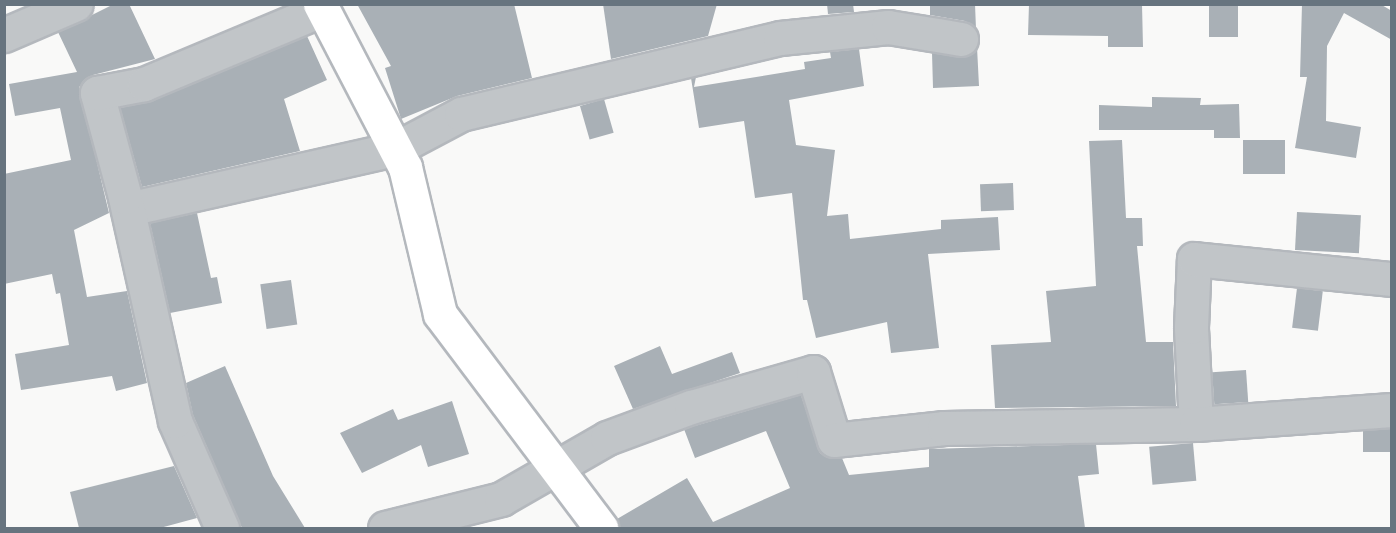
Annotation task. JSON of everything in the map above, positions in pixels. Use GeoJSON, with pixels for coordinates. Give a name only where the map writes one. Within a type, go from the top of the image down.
{"type":"FeatureCollection","features":[{"type":"Feature","properties":{"kind":"main road"},"geometry":{"type":"LineString","coordinates":[[322,7],[405,167],[440,314],[601,528]]}},
{"type":"Feature","properties":{"kind":"street"},"geometry":{"type":"LineString","coordinates":[[4,34],[76,4]]}},
{"type":"Feature","properties":{"kind":"street"},"geometry":{"type":"LineString","coordinates":[[222,528],[175,421],[128,209],[97,93],[144,84],[322,7]]}},
{"type":"Feature","properties":{"kind":"street"},"geometry":{"type":"LineString","coordinates":[[128,209],[395,149],[461,114],[780,38],[888,27],[961,39]]}},
{"type":"Feature","properties":{"kind":"street"},"geometry":{"type":"LineString","coordinates":[[1196,424],[1191,327],[1194,260],[1392,279]]}},
{"type":"Feature","properties":{"kind":"street"},"geometry":{"type":"LineString","coordinates":[[385,528],[501,499],[607,438],[691,407],[813,372],[834,440],[945,428],[1196,424],[1392,410]]}},
{"type":"Feature","properties":{"kind":"building"},"geometry":{"type":"Polygon","coordinates":[[[114,4],[129,4],[155,59],[93,75],[79,87],[109,213],[74,230],[87,297],[127,291],[147,383],[116,391],[112,376],[21,390],[15,354],[69,345],[60,293],[56,294],[52,274],[4,284],[4,174],[71,160],[60,108],[15,116],[9,84],[77,72],[58,32],[114,4]]]}},
{"type":"Feature","properties":{"kind":"building"},"geometry":{"type":"Polygon","coordinates":[[[357,4],[514,4],[532,78],[457,96],[401,119],[385,68],[391,66],[357,4]]]}},
{"type":"Feature","properties":{"kind":"building"},"geometry":{"type":"Polygon","coordinates":[[[603,4],[717,4],[708,36],[611,59],[603,4]]]}},
{"type":"Feature","properties":{"kind":"building"},"geometry":{"type":"Polygon","coordinates":[[[827,4],[853,4],[854,12],[828,14],[827,4]]]}},
{"type":"Feature","properties":{"kind":"building"},"geometry":{"type":"Polygon","coordinates":[[[930,4],[975,4],[976,29],[965,21],[930,15],[930,4]]]}},
{"type":"Feature","properties":{"kind":"building"},"geometry":{"type":"Polygon","coordinates":[[[1029,4],[1142,4],[1143,47],[1108,47],[1108,36],[1028,35],[1029,4]]]}},
{"type":"Feature","properties":{"kind":"building"},"geometry":{"type":"Polygon","coordinates":[[[1209,4],[1238,4],[1238,37],[1209,37],[1209,4]]]}},
{"type":"Feature","properties":{"kind":"building"},"geometry":{"type":"Polygon","coordinates":[[[1302,4],[1380,4],[1392,11],[1392,40],[1344,13],[1327,46],[1326,121],[1361,127],[1356,158],[1295,148],[1307,77],[1300,77],[1302,4]]]}},
{"type":"Feature","properties":{"kind":"building"},"geometry":{"type":"Polygon","coordinates":[[[307,36],[327,80],[284,99],[300,151],[142,187],[120,108],[151,101],[307,36]]]}},
{"type":"Feature","properties":{"kind":"building"},"geometry":{"type":"Polygon","coordinates":[[[977,47],[979,86],[933,88],[932,53],[967,57],[977,47]]]}},
{"type":"Feature","properties":{"kind":"building"},"geometry":{"type":"Polygon","coordinates":[[[859,49],[864,86],[789,100],[796,145],[835,150],[827,216],[848,214],[850,239],[941,229],[941,220],[998,217],[1000,250],[928,254],[939,348],[891,353],[887,322],[816,338],[807,300],[803,300],[792,193],[755,198],[744,121],[699,128],[691,78],[696,77],[694,87],[805,69],[804,62],[831,58],[830,52],[859,49]]]}},
{"type":"Feature","properties":{"kind":"building"},"geometry":{"type":"Polygon","coordinates":[[[1152,97],[1201,98],[1200,105],[1239,104],[1240,138],[1214,138],[1214,130],[1099,130],[1099,105],[1152,107],[1152,97]]]}},
{"type":"Feature","properties":{"kind":"building"},"geometry":{"type":"Polygon","coordinates":[[[604,99],[614,133],[590,140],[580,106],[604,99]]]}},
{"type":"Feature","properties":{"kind":"building"},"geometry":{"type":"Polygon","coordinates":[[[1122,140],[1126,218],[1142,218],[1143,246],[1137,246],[1146,342],[1173,342],[1176,406],[995,408],[991,345],[1051,342],[1046,291],[1096,286],[1089,141],[1122,140]]]}},
{"type":"Feature","properties":{"kind":"building"},"geometry":{"type":"Polygon","coordinates":[[[1243,140],[1285,140],[1285,174],[1243,174],[1243,140]]]}},
{"type":"Feature","properties":{"kind":"building"},"geometry":{"type":"Polygon","coordinates":[[[1013,183],[1014,210],[981,211],[980,184],[1013,183]]]}},
{"type":"Feature","properties":{"kind":"building"},"geometry":{"type":"Polygon","coordinates":[[[1297,212],[1361,215],[1359,253],[1295,250],[1297,212]]]}},
{"type":"Feature","properties":{"kind":"building"},"geometry":{"type":"Polygon","coordinates":[[[197,213],[211,278],[217,277],[222,303],[170,313],[150,223],[197,213]]]}},
{"type":"Feature","properties":{"kind":"building"},"geometry":{"type":"Polygon","coordinates":[[[291,280],[297,325],[267,329],[260,284],[291,280]]]}},
{"type":"Feature","properties":{"kind":"building"},"geometry":{"type":"Polygon","coordinates":[[[1297,288],[1323,291],[1318,331],[1292,328],[1297,288]]]}},
{"type":"Feature","properties":{"kind":"building"},"geometry":{"type":"Polygon","coordinates":[[[660,346],[672,374],[732,352],[740,373],[633,409],[614,366],[660,346]]]}},
{"type":"Feature","properties":{"kind":"building"},"geometry":{"type":"Polygon","coordinates":[[[225,366],[273,476],[305,528],[242,528],[193,415],[186,383],[225,366]]]}},
{"type":"Feature","properties":{"kind":"building"},"geometry":{"type":"Polygon","coordinates":[[[1246,370],[1248,402],[1214,404],[1212,372],[1246,370]]]}},
{"type":"Feature","properties":{"kind":"building"},"geometry":{"type":"Polygon","coordinates":[[[801,395],[820,453],[828,458],[842,458],[849,475],[929,467],[929,449],[1096,444],[1099,474],[1078,476],[1085,528],[619,528],[617,519],[687,478],[713,522],[790,488],[766,431],[695,458],[684,429],[801,395]]]}},
{"type":"Feature","properties":{"kind":"building"},"geometry":{"type":"Polygon","coordinates":[[[452,401],[469,454],[428,467],[421,445],[362,473],[340,433],[393,409],[398,420],[452,401]]]}},
{"type":"Feature","properties":{"kind":"building"},"geometry":{"type":"Polygon","coordinates":[[[1363,429],[1392,429],[1392,452],[1363,452],[1363,429]]]}},
{"type":"Feature","properties":{"kind":"building"},"geometry":{"type":"Polygon","coordinates":[[[1193,443],[1196,481],[1152,485],[1149,447],[1193,443]]]}},
{"type":"Feature","properties":{"kind":"building"},"geometry":{"type":"Polygon","coordinates":[[[174,466],[197,518],[160,528],[79,528],[70,492],[174,466]]]}}]}
